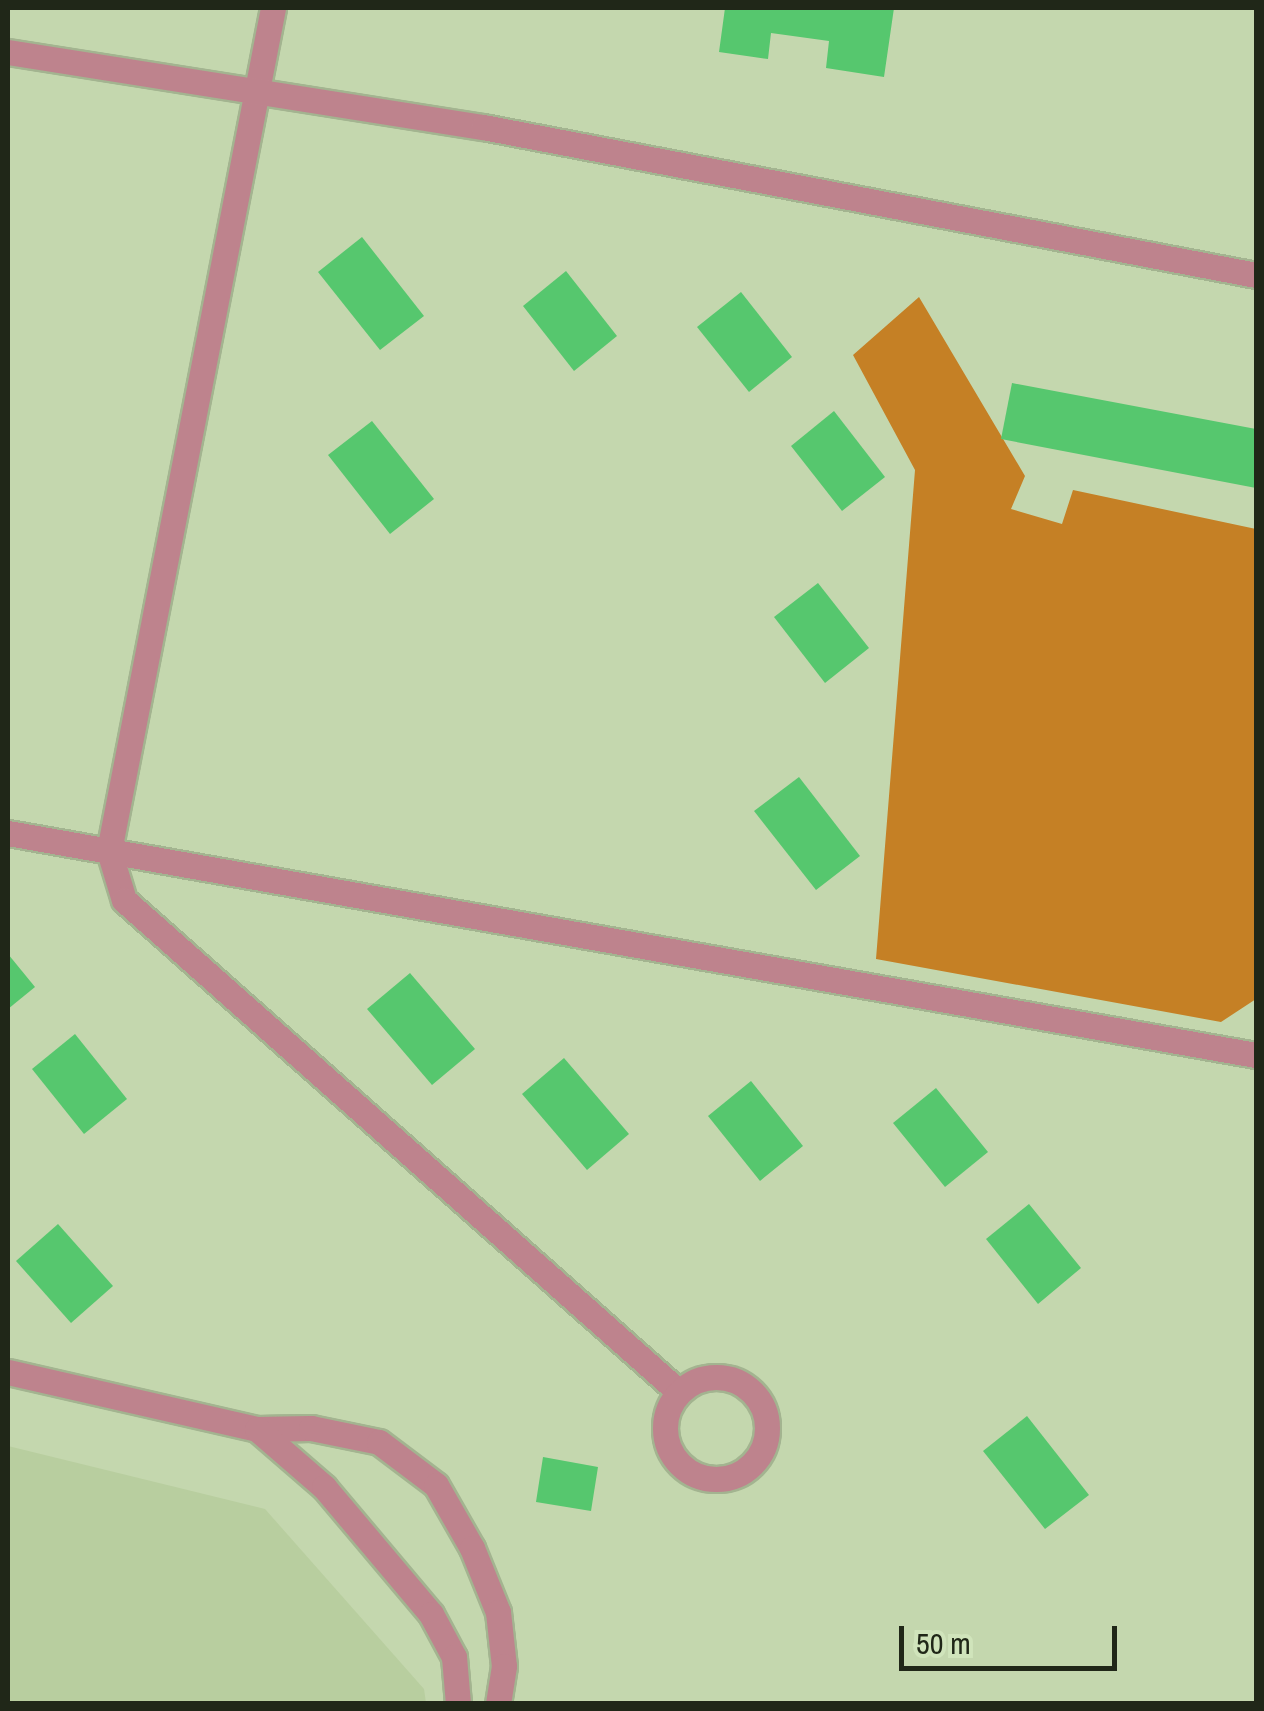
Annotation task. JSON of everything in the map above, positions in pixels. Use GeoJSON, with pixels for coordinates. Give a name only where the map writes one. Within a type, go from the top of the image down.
{"type":"FeatureCollection","features":[{"type":"Feature","properties":{"kind":"street"},"geometry":{"type":"LineString","coordinates":[[273,8],[109,851],[124,900],[680,1392]]}},
{"type":"Feature","properties":{"kind":"street"},"geometry":{"type":"LineString","coordinates":[[8,52],[482,127],[1256,275]]}},
{"type":"Feature","properties":{"kind":"street"},"geometry":{"type":"LineString","coordinates":[[8,833],[1253,1051]]}},
{"type":"Feature","properties":{"kind":"street"},"geometry":{"type":"LineString","coordinates":[[8,1372],[257,1429],[311,1428],[379,1442],[436,1485],[472,1548],[498,1612],[504,1666],[498,1704]]}},
{"type":"Feature","properties":{"kind":"street"},"geometry":{"type":"LineString","coordinates":[[708,1377],[724,1378],[752,1392],[767,1424],[766,1442],[746,1470],[712,1480],[680,1466],[665,1437],[670,1405],[680,1392],[708,1377]]}},
{"type":"Feature","properties":{"kind":"street"},"geometry":{"type":"LineString","coordinates":[[257,1429],[324,1487],[431,1614],[454,1657],[458,1704]]}},
{"type":"Feature","properties":{"kind":"shaded area"},"geometry":{"type":"Polygon","coordinates":[[[919,297],[1025,476],[1011,509],[1062,524],[1073,490],[1256,529],[1256,999],[1221,1022],[876,959],[915,470],[853,355],[919,297]]]}},
{"type":"Feature","properties":{"kind":"shaded area"},"geometry":{"type":"Polygon","coordinates":[[[8,1446],[265,1509],[424,1689],[426,1703],[8,1703],[8,1446]]]}},
{"type":"Feature","properties":{"kind":"building"},"geometry":{"type":"Polygon","coordinates":[[[725,8],[894,8],[884,77],[826,68],[829,41],[771,33],[768,59],[719,52],[725,8]]]}},
{"type":"Feature","properties":{"kind":"building"},"geometry":{"type":"Polygon","coordinates":[[[362,237],[424,316],[380,350],[318,272],[362,237]]]}},
{"type":"Feature","properties":{"kind":"building"},"geometry":{"type":"Polygon","coordinates":[[[566,271],[617,336],[574,371],[523,306],[566,271]]]}},
{"type":"Feature","properties":{"kind":"building"},"geometry":{"type":"Polygon","coordinates":[[[741,292],[792,357],[749,392],[697,327],[741,292]]]}},
{"type":"Feature","properties":{"kind":"building"},"geometry":{"type":"Polygon","coordinates":[[[1012,383],[1256,429],[1256,488],[1001,439],[1012,383]]]}},
{"type":"Feature","properties":{"kind":"building"},"geometry":{"type":"Polygon","coordinates":[[[834,411],[885,477],[842,511],[791,446],[834,411]]]}},
{"type":"Feature","properties":{"kind":"building"},"geometry":{"type":"Polygon","coordinates":[[[372,421],[434,499],[390,534],[328,455],[372,421]]]}},
{"type":"Feature","properties":{"kind":"building"},"geometry":{"type":"Polygon","coordinates":[[[818,583],[869,648],[825,683],[774,617],[818,583]]]}},
{"type":"Feature","properties":{"kind":"building"},"geometry":{"type":"Polygon","coordinates":[[[799,777],[860,856],[816,890],[754,811],[799,777]]]}},
{"type":"Feature","properties":{"kind":"building"},"geometry":{"type":"Polygon","coordinates":[[[8,954],[35,987],[8,1009],[8,954]]]}},
{"type":"Feature","properties":{"kind":"building"},"geometry":{"type":"Polygon","coordinates":[[[410,973],[475,1049],[432,1085],[367,1009],[410,973]]]}},
{"type":"Feature","properties":{"kind":"building"},"geometry":{"type":"Polygon","coordinates":[[[75,1034],[127,1099],[84,1134],[32,1069],[75,1034]]]}},
{"type":"Feature","properties":{"kind":"building"},"geometry":{"type":"Polygon","coordinates":[[[564,1058],[629,1134],[587,1170],[522,1094],[564,1058]]]}},
{"type":"Feature","properties":{"kind":"building"},"geometry":{"type":"Polygon","coordinates":[[[751,1081],[803,1146],[760,1181],[708,1116],[751,1081]]]}},
{"type":"Feature","properties":{"kind":"building"},"geometry":{"type":"Polygon","coordinates":[[[936,1088],[988,1152],[945,1187],[893,1123],[936,1088]]]}},
{"type":"Feature","properties":{"kind":"building"},"geometry":{"type":"Polygon","coordinates":[[[1029,1204],[1081,1268],[1038,1304],[986,1239],[1029,1204]]]}},
{"type":"Feature","properties":{"kind":"building"},"geometry":{"type":"Polygon","coordinates":[[[58,1224],[113,1286],[71,1323],[16,1261],[58,1224]]]}},
{"type":"Feature","properties":{"kind":"building"},"geometry":{"type":"Polygon","coordinates":[[[1027,1416],[1089,1495],[1045,1529],[983,1451],[1027,1416]]]}},
{"type":"Feature","properties":{"kind":"building"},"geometry":{"type":"Polygon","coordinates":[[[543,1457],[598,1467],[591,1511],[536,1502],[543,1457]]]}}]}
